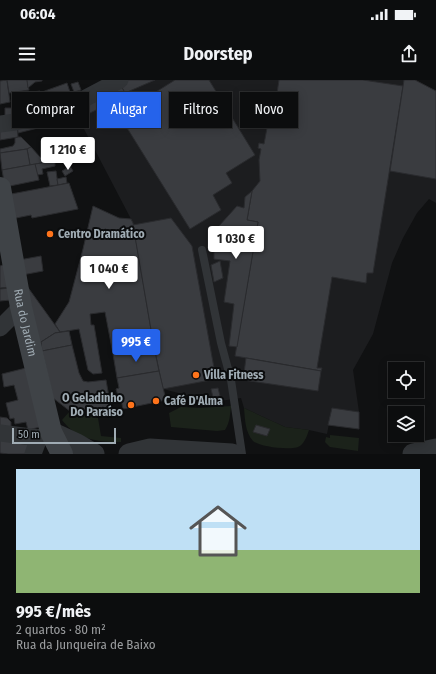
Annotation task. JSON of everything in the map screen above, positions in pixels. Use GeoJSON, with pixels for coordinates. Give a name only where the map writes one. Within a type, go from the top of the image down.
{"type":"FeatureCollection","features":[{"type":"Feature","properties":{"kind":"main road","name":"Rua do Jardim"},"geometry":{"type":"LineString","coordinates":[[0,188],[45,435],[62,454]]}},
{"type":"Feature","properties":{"kind":"street"},"geometry":{"type":"LineString","coordinates":[[0,124],[48,115],[82,100],[120,80]]}},
{"type":"Feature","properties":{"kind":"street"},"geometry":{"type":"LineString","coordinates":[[0,328],[21,307]]}},
{"type":"Feature","properties":{"kind":"street"},"geometry":{"type":"LineString","coordinates":[[0,432],[45,435],[77,444],[94,454]]}},
{"type":"Feature","properties":{"kind":"street"},"geometry":{"type":"LineString","coordinates":[[33,454],[45,435]]}},
{"type":"Feature","properties":{"kind":"street"},"geometry":{"type":"LineString","coordinates":[[129,454],[150,449],[232,454]]}},
{"type":"Feature","properties":{"kind":"street"},"geometry":{"type":"LineString","coordinates":[[413,454],[436,449]]}},
{"type":"Feature","properties":{"kind":"lane"},"geometry":{"type":"LineString","coordinates":[[202,250],[221,343],[231,380],[242,454]]}},
{"type":"Feature","properties":{"kind":"shaded area"},"geometry":{"type":"Polygon","coordinates":[[[125,80],[415,80],[436,91],[436,203],[429,199],[417,213],[403,238],[392,263],[373,334],[353,370],[359,412],[332,408],[327,434],[285,427],[244,408],[241,398],[213,402],[163,389],[131,219],[83,128],[89,128],[89,99],[97,95],[97,128],[161,128],[161,92],[103,92],[125,80]]]}},
{"type":"Feature","properties":{"kind":"shaded area"},"geometry":{"type":"Polygon","coordinates":[[[231,406],[229,421],[225,430],[217,431],[171,427],[169,413],[181,407],[200,408],[231,406]]]}},
{"type":"Feature","properties":{"kind":"shaded area"},"geometry":{"type":"Polygon","coordinates":[[[244,408],[285,427],[309,430],[306,439],[300,446],[291,448],[269,447],[256,443],[250,437],[247,430],[244,408]]]}},
{"type":"Feature","properties":{"kind":"shaded area"},"geometry":{"type":"Polygon","coordinates":[[[70,411],[75,415],[97,412],[101,436],[121,438],[121,442],[96,440],[81,436],[74,432],[62,420],[70,411]]]}},
{"type":"Feature","properties":{"kind":"shaded area"},"geometry":{"type":"Polygon","coordinates":[[[330,435],[359,438],[358,451],[330,447],[325,442],[326,437],[330,438],[330,435]]]}},
{"type":"Feature","properties":{"kind":"building"},"geometry":{"type":"Polygon","coordinates":[[[7,80],[10,102],[0,104],[0,81],[7,80]]]}},
{"type":"Feature","properties":{"kind":"building"},"geometry":{"type":"Polygon","coordinates":[[[7,80],[27,80],[29,90],[9,93],[7,80]]]}},
{"type":"Feature","properties":{"kind":"building"},"geometry":{"type":"Polygon","coordinates":[[[27,80],[42,81],[35,82],[28,88],[27,80]]]}},
{"type":"Feature","properties":{"kind":"building"},"geometry":{"type":"Polygon","coordinates":[[[125,80],[155,80],[127,92],[124,92],[119,82],[125,80]]]}},
{"type":"Feature","properties":{"kind":"building"},"geometry":{"type":"Polygon","coordinates":[[[175,80],[209,80],[216,92],[169,92],[169,128],[232,128],[232,118],[255,155],[226,173],[232,183],[213,195],[221,210],[190,229],[127,128],[161,128],[161,92],[156,92],[175,80]]]}},
{"type":"Feature","properties":{"kind":"building"},"geometry":{"type":"Polygon","coordinates":[[[279,80],[363,80],[403,86],[373,273],[367,273],[366,283],[332,277],[317,368],[322,368],[321,371],[235,356],[258,222],[247,220],[252,191],[260,181],[259,160],[261,149],[258,148],[259,143],[264,144],[267,128],[298,128],[298,92],[277,92],[279,80]]]}},
{"type":"Feature","properties":{"kind":"building"},"geometry":{"type":"Polygon","coordinates":[[[404,80],[415,80],[436,91],[436,179],[390,171],[404,80]]]}},
{"type":"Feature","properties":{"kind":"building"},"geometry":{"type":"Polygon","coordinates":[[[78,82],[81,90],[74,92],[71,84],[78,82]]]}},
{"type":"Feature","properties":{"kind":"building"},"geometry":{"type":"Polygon","coordinates":[[[119,82],[124,92],[108,92],[107,89],[119,82]]]}},
{"type":"Feature","properties":{"kind":"building"},"geometry":{"type":"Polygon","coordinates":[[[67,83],[70,92],[42,92],[67,83]]]}},
{"type":"Feature","properties":{"kind":"building"},"geometry":{"type":"Polygon","coordinates":[[[97,95],[97,110],[89,114],[89,99],[97,95]]]}},
{"type":"Feature","properties":{"kind":"building"},"geometry":{"type":"Polygon","coordinates":[[[5,108],[12,108],[12,119],[5,120],[5,108]]]}},
{"type":"Feature","properties":{"kind":"building"},"geometry":{"type":"Polygon","coordinates":[[[12,124],[12,128],[17,128],[18,137],[0,140],[0,127],[12,124]]]}},
{"type":"Feature","properties":{"kind":"building"},"geometry":{"type":"Polygon","coordinates":[[[18,128],[38,128],[18,133],[18,128]]]}},
{"type":"Feature","properties":{"kind":"building"},"geometry":{"type":"Polygon","coordinates":[[[21,137],[31,147],[27,149],[0,153],[0,149],[13,146],[15,143],[15,138],[21,137]]]}},
{"type":"Feature","properties":{"kind":"building"},"geometry":{"type":"Polygon","coordinates":[[[31,147],[47,162],[30,165],[27,149],[31,147]]]}},
{"type":"Feature","properties":{"kind":"building"},"geometry":{"type":"Polygon","coordinates":[[[27,149],[30,165],[2,170],[0,153],[27,149]]]}},
{"type":"Feature","properties":{"kind":"building"},"geometry":{"type":"Polygon","coordinates":[[[68,149],[69,157],[55,161],[54,153],[68,149]]]}},
{"type":"Feature","properties":{"kind":"building"},"geometry":{"type":"Polygon","coordinates":[[[55,161],[55,166],[42,169],[43,174],[37,175],[35,164],[55,161]]]}},
{"type":"Feature","properties":{"kind":"building"},"geometry":{"type":"Polygon","coordinates":[[[35,164],[39,180],[5,187],[2,170],[35,164]]]}},
{"type":"Feature","properties":{"kind":"building"},"geometry":{"type":"Polygon","coordinates":[[[70,166],[73,171],[65,176],[62,171],[70,166]]]}},
{"type":"Feature","properties":{"kind":"building"},"geometry":{"type":"Polygon","coordinates":[[[56,171],[58,185],[50,186],[47,172],[56,171]]]}},
{"type":"Feature","properties":{"kind":"building"},"geometry":{"type":"Polygon","coordinates":[[[66,177],[67,183],[58,185],[57,179],[66,177]]]}},
{"type":"Feature","properties":{"kind":"building"},"geometry":{"type":"Polygon","coordinates":[[[69,183],[78,209],[32,218],[31,215],[11,219],[6,195],[69,183]]]}},
{"type":"Feature","properties":{"kind":"building"},"geometry":{"type":"Polygon","coordinates":[[[252,191],[247,220],[258,222],[237,347],[229,346],[234,304],[224,302],[230,261],[214,259],[214,248],[208,248],[209,238],[218,238],[219,226],[237,206],[244,208],[245,197],[252,191]]]}},
{"type":"Feature","properties":{"kind":"building"},"geometry":{"type":"Polygon","coordinates":[[[93,206],[119,218],[131,219],[133,223],[154,347],[113,354],[105,312],[90,314],[91,325],[94,325],[102,373],[93,374],[88,370],[79,329],[60,332],[55,324],[69,302],[93,206]]]}},
{"type":"Feature","properties":{"kind":"building"},"geometry":{"type":"Polygon","coordinates":[[[171,218],[192,246],[216,379],[163,389],[154,347],[133,225],[171,218]]]}},
{"type":"Feature","properties":{"kind":"building"},"geometry":{"type":"Polygon","coordinates":[[[41,256],[43,271],[22,275],[19,260],[41,256]]]}},
{"type":"Feature","properties":{"kind":"building"},"geometry":{"type":"Polygon","coordinates":[[[220,261],[223,278],[214,282],[211,265],[220,261]]]}},
{"type":"Feature","properties":{"kind":"building"},"geometry":{"type":"Polygon","coordinates":[[[6,264],[10,287],[0,288],[0,266],[6,264]]]}},
{"type":"Feature","properties":{"kind":"building"},"geometry":{"type":"Polygon","coordinates":[[[24,282],[60,332],[55,333],[36,344],[24,282]]]}},
{"type":"Feature","properties":{"kind":"building"},"geometry":{"type":"Polygon","coordinates":[[[10,288],[11,300],[0,301],[0,289],[10,288]]]}},
{"type":"Feature","properties":{"kind":"building"},"geometry":{"type":"Polygon","coordinates":[[[69,331],[72,345],[42,351],[41,342],[55,333],[69,331]]]}},
{"type":"Feature","properties":{"kind":"building"},"geometry":{"type":"Polygon","coordinates":[[[72,345],[79,373],[83,381],[88,382],[106,380],[111,409],[75,415],[53,398],[42,351],[72,345]]]}},
{"type":"Feature","properties":{"kind":"building"},"geometry":{"type":"Polygon","coordinates":[[[154,347],[159,371],[117,378],[113,354],[154,347]]]}},
{"type":"Feature","properties":{"kind":"building"},"geometry":{"type":"Polygon","coordinates":[[[246,358],[321,371],[318,391],[243,380],[246,358]]]}},
{"type":"Feature","properties":{"kind":"building"},"geometry":{"type":"Polygon","coordinates":[[[26,368],[40,427],[28,430],[26,422],[15,424],[14,418],[10,419],[6,403],[18,400],[14,385],[4,387],[2,374],[26,368]]]}},
{"type":"Feature","properties":{"kind":"building"},"geometry":{"type":"Polygon","coordinates":[[[159,371],[166,400],[123,409],[121,399],[119,399],[116,389],[119,388],[117,378],[159,371]]]}},
{"type":"Feature","properties":{"kind":"building"},"geometry":{"type":"Polygon","coordinates":[[[218,388],[220,396],[213,397],[211,389],[218,388]]]}},
{"type":"Feature","properties":{"kind":"building"},"geometry":{"type":"Polygon","coordinates":[[[332,408],[359,412],[359,429],[328,425],[332,408]]]}},
{"type":"Feature","properties":{"kind":"building"},"geometry":{"type":"Polygon","coordinates":[[[0,417],[7,418],[11,422],[11,428],[0,428],[0,417]]]}},
{"type":"Feature","properties":{"kind":"building"},"geometry":{"type":"Polygon","coordinates":[[[256,425],[270,429],[267,436],[253,432],[256,425]]]}},
{"type":"Feature","properties":{"kind":"building"},"geometry":{"type":"Polygon","coordinates":[[[0,440],[30,445],[28,454],[0,453],[0,440]]]}},
{"type":"Feature","properties":{"kind":"place","name":"Centro Dramático"},"geometry":{"type":"Point","coordinates":[50,234]}},
{"type":"Feature","properties":{"kind":"place","name":"Villa Fitness"},"geometry":{"type":"Point","coordinates":[196,375]}},
{"type":"Feature","properties":{"kind":"place","name":"Café D'Alma"},"geometry":{"type":"Point","coordinates":[156,401]}},
{"type":"Feature","properties":{"kind":"place","name":"O Geladinho Do Paraíso"},"geometry":{"type":"Point","coordinates":[131,405]}}]}
